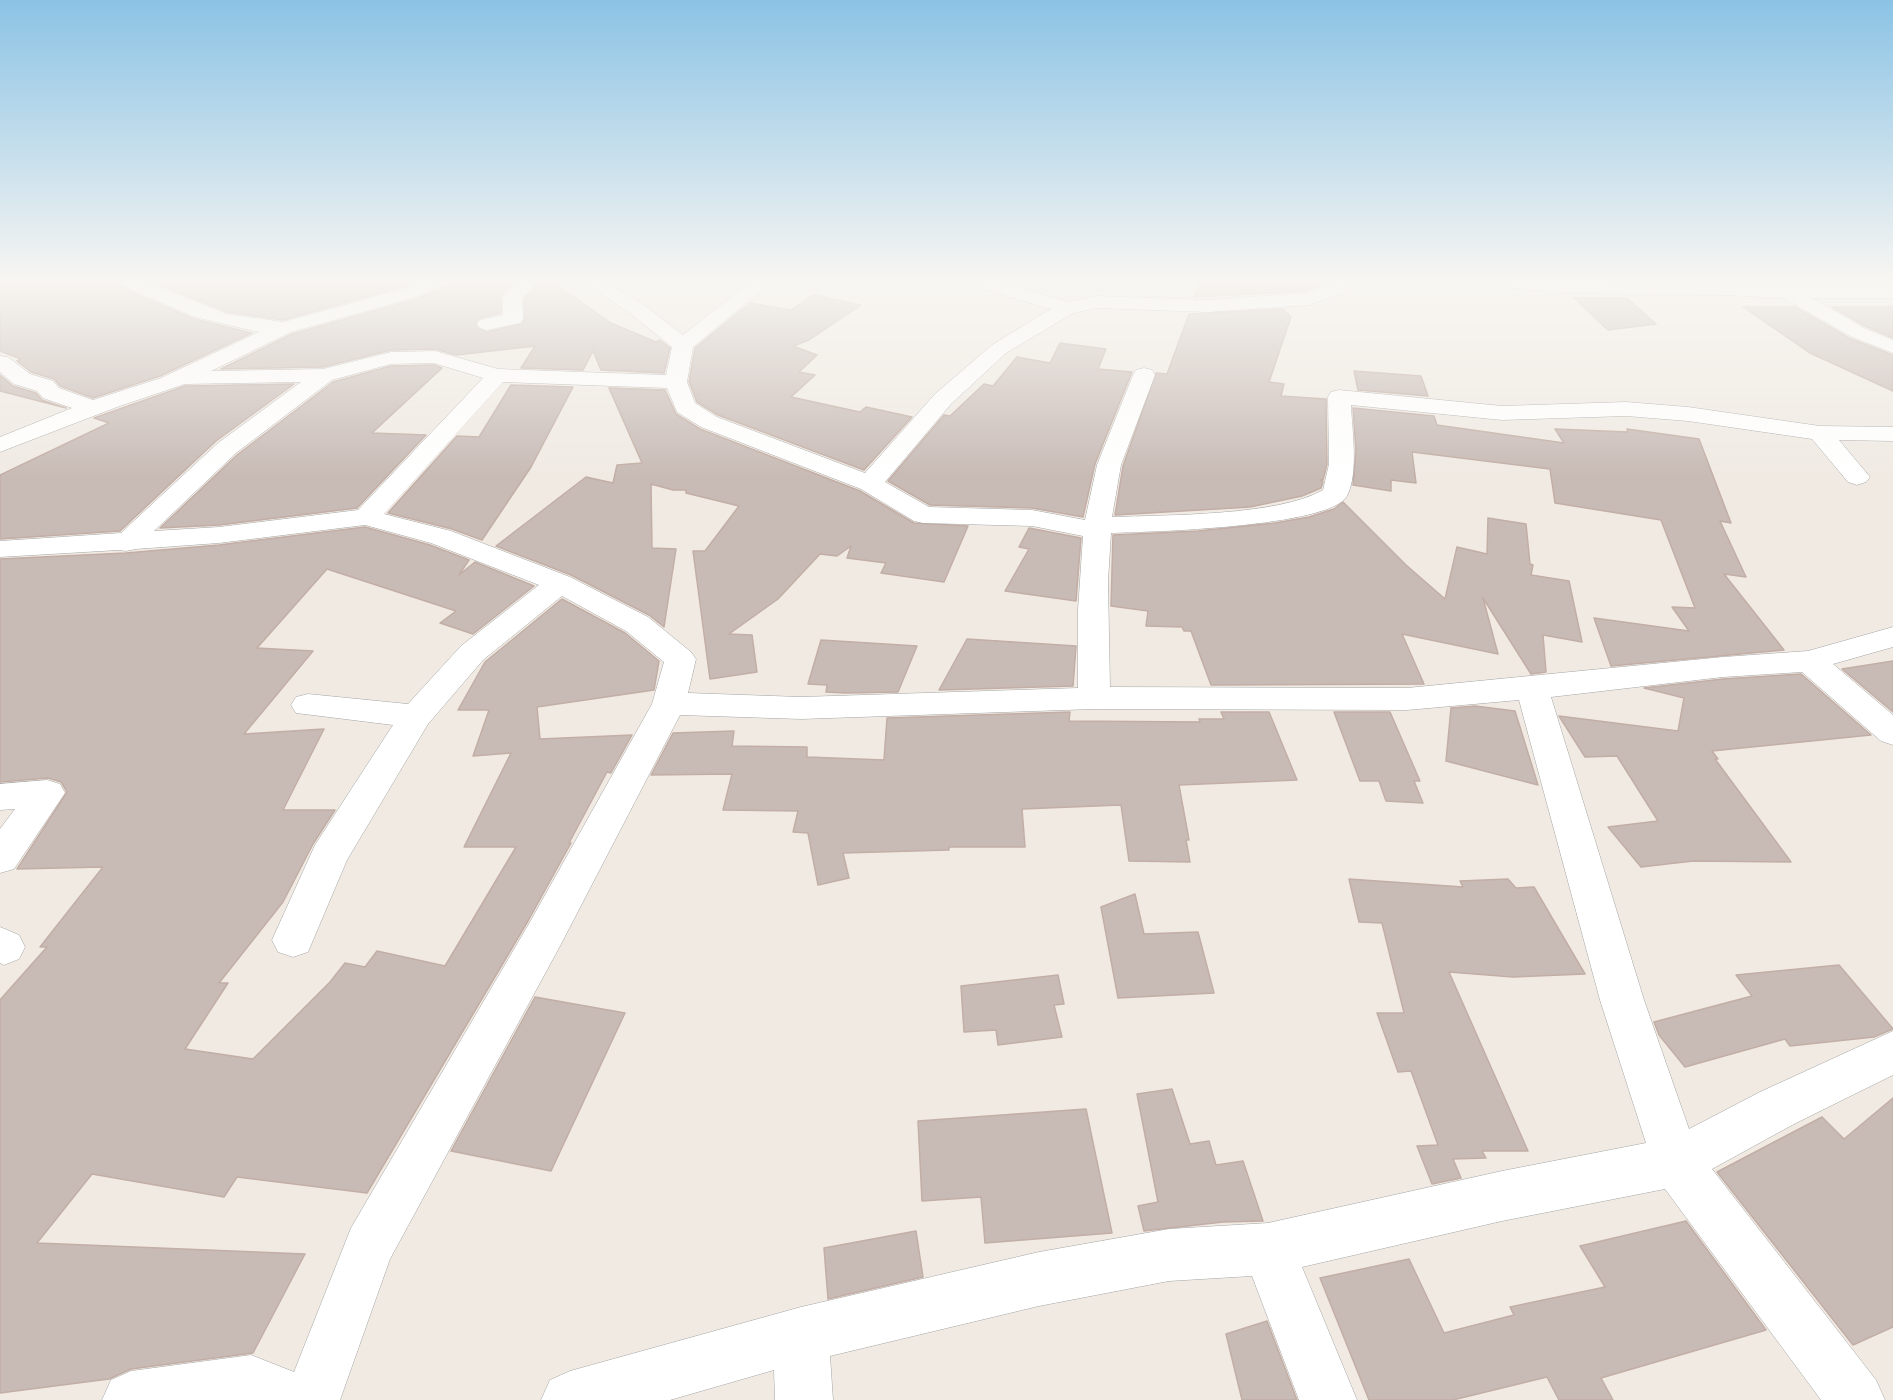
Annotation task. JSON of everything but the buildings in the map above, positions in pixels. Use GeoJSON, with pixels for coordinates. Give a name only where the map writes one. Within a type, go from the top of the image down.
{"type":"FeatureCollection","features":[{"type":"Feature","properties":{"kind":"street"},"geometry":{"type":"LineString","coordinates":[[0,445],[93,408],[181,377],[248,345]]}},
{"type":"Feature","properties":{"kind":"street"},"geometry":{"type":"LineString","coordinates":[[683,345],[676,382],[686,407],[709,422],[870,484],[923,515],[1032,518],[1098,528],[1208,521],[1322,503],[1335,494],[1341,464],[1339,397],[1502,413],[1626,410],[1688,414],[1820,433],[1893,434]]}},
{"type":"Feature","properties":{"kind":"street"},"geometry":{"type":"LineString","coordinates":[[870,484],[943,399],[1007,345]]}},
{"type":"Feature","properties":{"kind":"street"},"geometry":{"type":"LineString","coordinates":[[181,377],[210,379],[324,375],[391,358],[435,357],[497,375],[676,382]]}},
{"type":"Feature","properties":{"kind":"street"},"geometry":{"type":"LineString","coordinates":[[0,362],[22,379],[45,386],[57,396],[93,408]]}},
{"type":"Feature","properties":{"kind":"street"},"geometry":{"type":"LineString","coordinates":[[126,543],[227,448],[324,375]]}},
{"type":"Feature","properties":{"kind":"street"},"geometry":{"type":"LineString","coordinates":[[366,517],[497,375]]}},
{"type":"Feature","properties":{"kind":"street"},"geometry":{"type":"LineString","coordinates":[[1094,698],[1093,597],[1098,528],[1110,465],[1144,375]]}},
{"type":"Feature","properties":{"kind":"street"},"geometry":{"type":"LineString","coordinates":[[1820,433],[1857,477]]}},
{"type":"Feature","properties":{"kind":"street"},"geometry":{"type":"LineString","coordinates":[[0,549],[126,543],[283,529],[366,517],[441,537],[560,583],[637,624],[680,659],[669,704],[545,934],[369,1246],[311,1400]]}},
{"type":"Feature","properties":{"kind":"street"},"geometry":{"type":"LineString","coordinates":[[293,940],[329,856],[416,716],[472,653],[560,583]]}},
{"type":"Feature","properties":{"kind":"street"},"geometry":{"type":"LineString","coordinates":[[669,704],[801,708],[1094,698],[1407,699],[1533,688],[1724,666],[1809,661],[1893,637]]}},
{"type":"Feature","properties":{"kind":"street"},"geometry":{"type":"LineString","coordinates":[[1809,661],[1893,733]]}},
{"type":"Feature","properties":{"kind":"street"},"geometry":{"type":"LineString","coordinates":[[1533,688],[1622,1000],[1676,1162],[1856,1400]]}},
{"type":"Feature","properties":{"kind":"street"},"geometry":{"type":"LineString","coordinates":[[308,705],[416,716]]}},
{"type":"Feature","properties":{"kind":"street"},"geometry":{"type":"LineString","coordinates":[[0,797],[47,793],[0,858]]}},
{"type":"Feature","properties":{"kind":"street"},"geometry":{"type":"LineString","coordinates":[[570,1400],[801,1335],[1039,1279],[1169,1255],[1268,1249],[1502,1196],[1676,1162],[1776,1108],[1893,1052]]}},
{"type":"Feature","properties":{"kind":"street"},"geometry":{"type":"LineString","coordinates":[[1268,1249],[1328,1400]]}},
{"type":"Feature","properties":{"kind":"street"},"geometry":{"type":"LineString","coordinates":[[801,1335],[804,1400]]}},
{"type":"Feature","properties":{"kind":"street"},"geometry":{"type":"LineString","coordinates":[[131,1400],[251,1383],[293,1400]]}}]}
